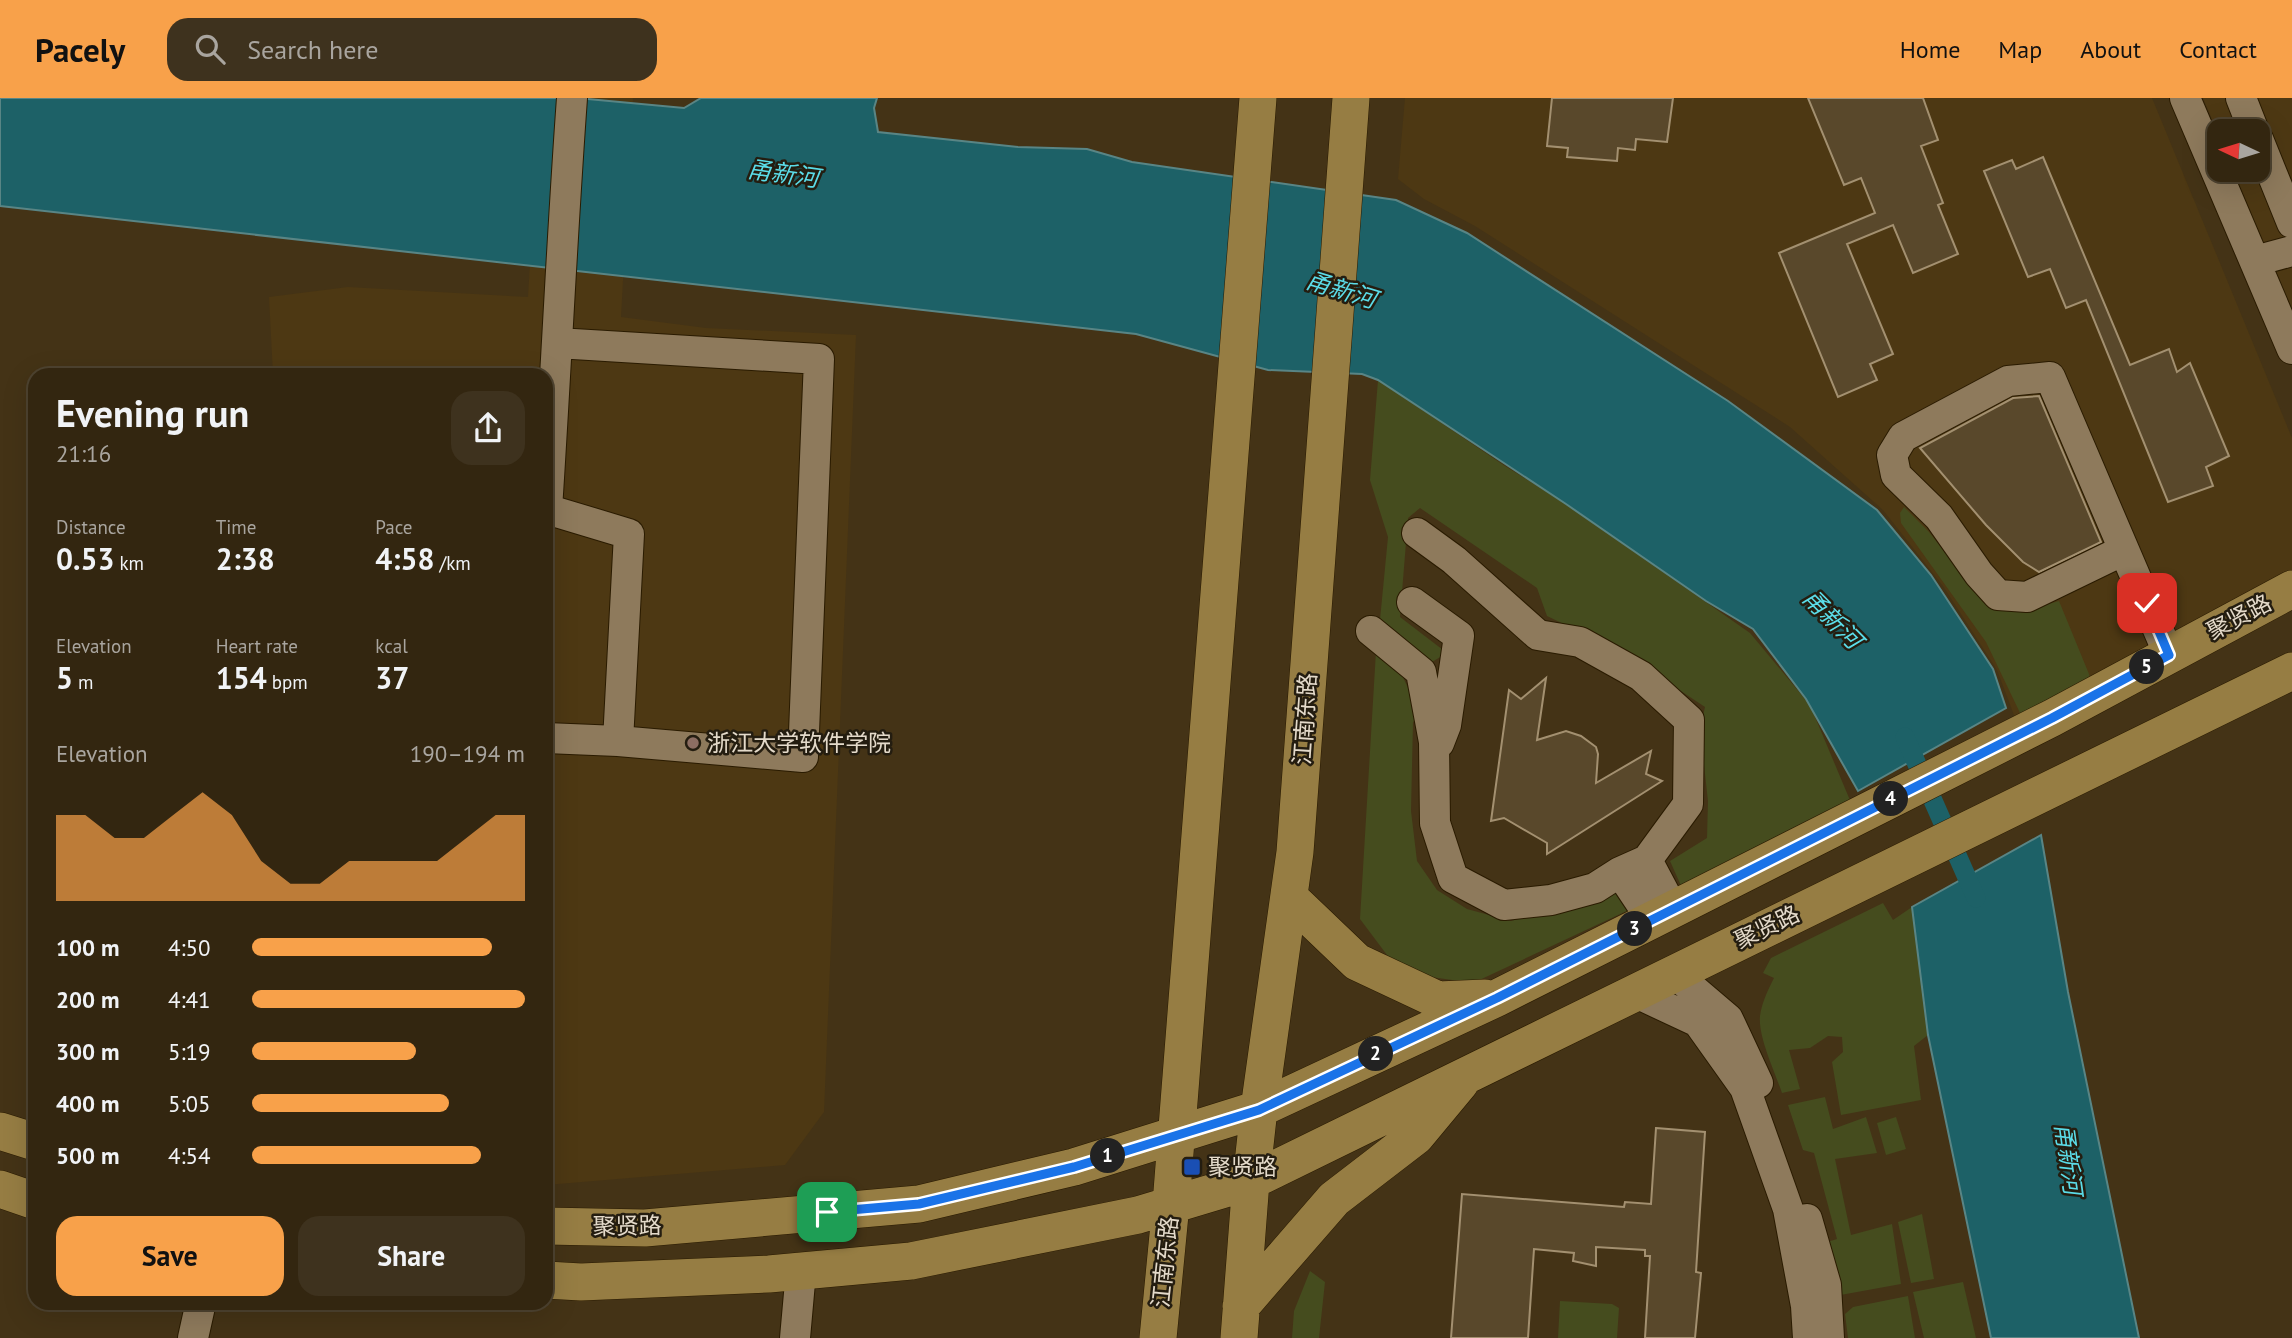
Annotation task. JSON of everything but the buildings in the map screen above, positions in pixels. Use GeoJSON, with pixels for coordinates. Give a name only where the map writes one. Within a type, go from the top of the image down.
{"type":"FeatureCollection","features":[{"type":"Feature","properties":{"kind":"main road","name":"江南东路"},"geometry":{"type":"LineString","coordinates":[[1157,1338],[1171,1204],[1258,98]]}},
{"type":"Feature","properties":{"kind":"main road","name":"江南东路"},"geometry":{"type":"LineString","coordinates":[[1240,1322],[1259,1110],[1296,852],[1351,98]]}},
{"type":"Feature","properties":{"kind":"main road","name":"聚贤路"},"geometry":{"type":"LineString","coordinates":[[553,1227],[645,1228],[919,1204],[1074,1167],[1259,1110],[1497,998],[1888,801],[2292,589]]}},
{"type":"Feature","properties":{"kind":"main road","name":"聚贤路"},"geometry":{"type":"LineString","coordinates":[[1171,1204],[1251,1181],[2292,671]]}},
{"type":"Feature","properties":{"kind":"main road"},"geometry":{"type":"LineString","coordinates":[[1289,897],[1357,962],[1438,1000],[1497,998]]}},
{"type":"Feature","properties":{"kind":"main road"},"geometry":{"type":"LineString","coordinates":[[1240,1322],[1334,1199],[1416,1136],[1468,1073]]}},
{"type":"Feature","properties":{"kind":"main road"},"geometry":{"type":"LineString","coordinates":[[0,1131],[28,1140]]}},
{"type":"Feature","properties":{"kind":"main road"},"geometry":{"type":"LineString","coordinates":[[0,1189],[28,1199]]}},
{"type":"Feature","properties":{"kind":"main road"},"geometry":{"type":"LineString","coordinates":[[553,1280],[581,1282],[801,1271],[911,1261],[1138,1215],[1171,1204]]}},
{"type":"Feature","properties":{"kind":"street"},"geometry":{"type":"LineString","coordinates":[[553,403],[572,98]]}},
{"type":"Feature","properties":{"kind":"street"},"geometry":{"type":"LineString","coordinates":[[2185,98],[2292,349]]}},
{"type":"Feature","properties":{"kind":"street"},"geometry":{"type":"LineString","coordinates":[[2241,98],[2249,119]]}},
{"type":"Feature","properties":{"kind":"street"},"geometry":{"type":"LineString","coordinates":[[2270,169],[2292,223]]}},
{"type":"Feature","properties":{"kind":"street"},"geometry":{"type":"LineString","coordinates":[[2255,261],[2292,251]]}},
{"type":"Feature","properties":{"kind":"street"},"geometry":{"type":"LineString","coordinates":[[553,738],[618,741],[803,757],[819,359],[557,343]]}},
{"type":"Feature","properties":{"kind":"street"},"geometry":{"type":"LineString","coordinates":[[2124,550],[2027,597],[1998,595],[1979,574],[1939,517],[1896,475],[1892,455],[1903,437],[2008,381],[2050,377],[2169,655]]}},
{"type":"Feature","properties":{"kind":"street"},"geometry":{"type":"LineString","coordinates":[[553,511],[629,534],[618,741]]}},
{"type":"Feature","properties":{"kind":"street"},"geometry":{"type":"LineString","coordinates":[[1371,631],[1421,672],[1434,742],[1435,823],[1453,878],[1504,905],[1551,900],[1595,888],[1620,872],[1647,860],[1688,804],[1689,720],[1641,676],[1580,642],[1538,635],[1454,560],[1417,533]]}},
{"type":"Feature","properties":{"kind":"street"},"geometry":{"type":"LineString","coordinates":[[1412,602],[1459,636],[1446,725],[1434,756]]}},
{"type":"Feature","properties":{"kind":"street"},"geometry":{"type":"LineString","coordinates":[[1647,860],[1663,914]]}},
{"type":"Feature","properties":{"kind":"street"},"geometry":{"type":"LineString","coordinates":[[1620,872],[1663,914]]}},
{"type":"Feature","properties":{"kind":"street"},"geometry":{"type":"LineString","coordinates":[[1684,968],[1728,1019],[1759,1084],[1798,1188],[1826,1285],[1829,1338]]}},
{"type":"Feature","properties":{"kind":"street"},"geometry":{"type":"LineString","coordinates":[[1634,992],[1698,1023],[1745,1088],[1788,1209],[1806,1306],[1808,1338]]}},
{"type":"Feature","properties":{"kind":"street"},"geometry":{"type":"LineString","coordinates":[[795,1338],[801,1271]]}},
{"type":"Feature","properties":{"kind":"street"},"geometry":{"type":"LineString","coordinates":[[193,1338],[199,1310]]}},
{"type":"Feature","properties":{"kind":"shaded area","name":"浙江大学软件学院"},"geometry":{"type":"Polygon","coordinates":[[[540,98],[633,98],[621,317],[706,328],[856,335],[824,1112],[785,1165],[553,1184],[553,368],[273,368],[269,297],[348,287],[528,297],[540,98]]]}},
{"type":"Feature","properties":{"kind":"shaded area"},"geometry":{"type":"Polygon","coordinates":[[[1405,98],[2152,98],[2292,438],[2292,576],[2018,726],[1997,670],[1943,586],[1883,510],[1790,427],[1475,226],[1424,199],[1398,179],[1405,98]]]}},
{"type":"Feature","properties":{"kind":"shaded area"},"geometry":{"type":"Polygon","coordinates":[[[2203,98],[2292,98],[2292,313],[2238,182],[2270,182],[2270,119],[2212,119],[2203,98]]]}},
{"type":"Feature","properties":{"kind":"green space"},"geometry":{"type":"Polygon","coordinates":[[[1378,380],[1566,504],[1750,633],[1810,705],[1852,805],[1682,888],[1670,861],[1707,838],[1708,801],[1700,729],[1705,707],[1622,652],[1547,616],[1537,588],[1420,508],[1408,518],[1400,617],[1447,653],[1427,665],[1379,630],[1388,537],[1370,480],[1378,380]]]}},
{"type":"Feature","properties":{"kind":"green space"},"geometry":{"type":"Polygon","coordinates":[[[1904,507],[1929,532],[1974,589],[2001,611],[2023,611],[2059,601],[2091,684],[2021,715],[1986,642],[1901,523],[1900,513],[1904,507]]]}},
{"type":"Feature","properties":{"kind":"green space"},"geometry":{"type":"Polygon","coordinates":[[[1376,651],[1402,675],[1421,716],[1413,722],[1411,811],[1417,861],[1437,890],[1467,909],[1511,921],[1561,907],[1624,878],[1633,908],[1473,983],[1431,977],[1390,959],[1360,919],[1376,651]]]}},
{"type":"Feature","properties":{"kind":"green space"},"geometry":{"type":"Polygon","coordinates":[[[1883,903],[1893,920],[1912,907],[1928,1035],[1914,1046],[1921,1100],[1841,1115],[1832,1062],[1843,1052],[1842,1037],[1828,1036],[1810,1048],[1789,1050],[1800,1089],[1782,1093],[1764,1044],[1760,1024],[1762,1006],[1774,978],[1763,973],[1771,958],[1883,903]]]}},
{"type":"Feature","properties":{"kind":"green space"},"geometry":{"type":"Polygon","coordinates":[[[1825,1097],[1833,1129],[1866,1117],[1877,1153],[1835,1159],[1851,1235],[1892,1224],[1901,1284],[1835,1296],[1824,1243],[1837,1239],[1814,1153],[1803,1150],[1788,1105],[1825,1097]]]}},
{"type":"Feature","properties":{"kind":"green space"},"geometry":{"type":"Polygon","coordinates":[[[1896,1117],[1906,1149],[1886,1155],[1877,1123],[1896,1117]]]}},
{"type":"Feature","properties":{"kind":"green space"},"geometry":{"type":"Polygon","coordinates":[[[1922,1214],[1934,1279],[1911,1283],[1898,1222],[1922,1214]]]}},
{"type":"Feature","properties":{"kind":"green space"},"geometry":{"type":"Polygon","coordinates":[[[1310,1271],[1325,1282],[1319,1338],[1292,1338],[1294,1311],[1310,1271]]]}},
{"type":"Feature","properties":{"kind":"green space"},"geometry":{"type":"Polygon","coordinates":[[[1963,1282],[1976,1338],[1924,1338],[1913,1292],[1963,1282]]]}},
{"type":"Feature","properties":{"kind":"green space"},"geometry":{"type":"Polygon","coordinates":[[[1908,1296],[1915,1338],[1848,1338],[1845,1314],[1853,1307],[1908,1296]]]}},
{"type":"Feature","properties":{"kind":"green space"},"geometry":{"type":"Polygon","coordinates":[[[1560,1301],[1612,1304],[1619,1308],[1617,1338],[1558,1338],[1560,1301]]]}},
{"type":"Feature","properties":{"kind":"water"},"geometry":{"type":"Polygon","coordinates":[[[0,98],[577,98],[684,108],[701,98],[877,98],[874,108],[878,132],[1018,147],[1087,149],[1132,162],[1396,200],[1467,233],[1728,401],[1877,510],[1931,575],[1993,669],[2006,708],[1858,791],[1806,699],[1753,629],[1706,601],[1566,504],[1378,380],[1362,374],[1268,370],[1136,334],[0,206],[0,98]]]}},
{"type":"Feature","properties":{"kind":"water"},"geometry":{"type":"Polygon","coordinates":[[[2041,835],[2068,992],[2139,1338],[1991,1338],[1928,1035],[1912,907],[2041,835]]]}},
{"type":"Feature","properties":{"kind":"waterway","name":"甬新河"},"geometry":{"type":"LineString","coordinates":[[1905,737],[1976,898]]}},
{"type":"Feature","properties":{"kind":"place","name":"浙江大学软件学院"},"geometry":{"type":"Point","coordinates":[693,743]}},
{"type":"Feature","properties":{"kind":"place","name":"聚贤路"},"geometry":{"type":"Point","coordinates":[1192,1167]}},
{"type":"Feature","properties":{"kind":"route"},"geometry":{"type":"LineString","coordinates":[[827,1212],[919,1204],[1074,1167],[1259,1110],[1497,998],[2052,718],[2169,655],[2147,603]]}}]}
